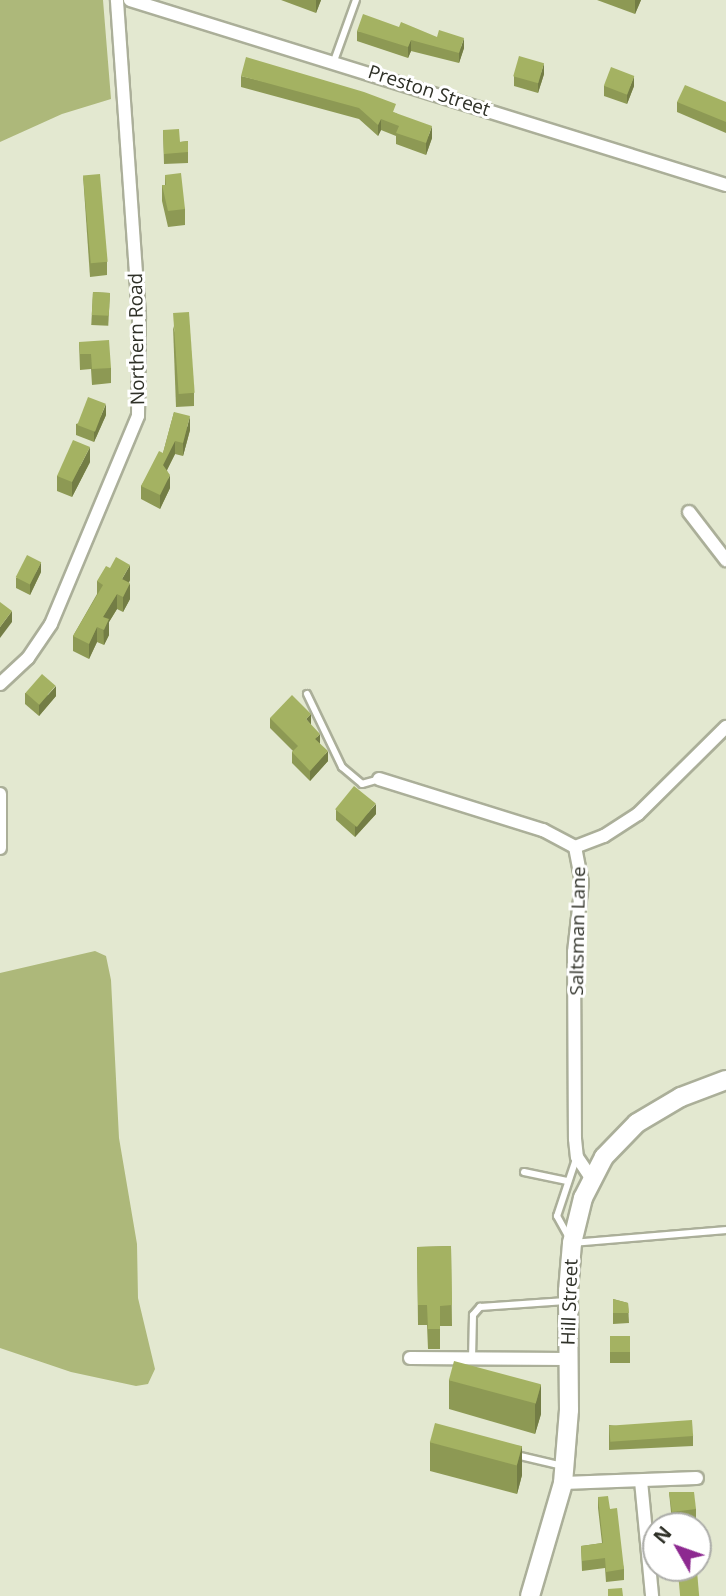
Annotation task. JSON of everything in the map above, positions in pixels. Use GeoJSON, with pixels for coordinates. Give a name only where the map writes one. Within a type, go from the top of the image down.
{"type":"FeatureCollection","features":[{"type":"Feature","properties":{"kind":"street","name":"Northern Road"},"geometry":{"type":"LineString","coordinates":[[0,684],[28,659],[51,624],[138,416],[139,316],[117,0]]}},
{"type":"Feature","properties":{"kind":"street","name":"Preston Street"},"geometry":{"type":"LineString","coordinates":[[130,0],[334,61],[726,185]]}},
{"type":"Feature","properties":{"kind":"street"},"geometry":{"type":"LineString","coordinates":[[689,512],[726,560]]}},
{"type":"Feature","properties":{"kind":"street"},"geometry":{"type":"LineString","coordinates":[[575,847],[604,836],[638,814],[726,727]]}},
{"type":"Feature","properties":{"kind":"street","name":"Saltsman Lane"},"geometry":{"type":"LineString","coordinates":[[379,779],[543,830],[575,847],[582,882],[575,952],[578,1157]]}},
{"type":"Feature","properties":{"kind":"street"},"geometry":{"type":"LineString","coordinates":[[0,794],[0,848]]}},
{"type":"Feature","properties":{"kind":"street","name":"Hill Street"},"geometry":{"type":"LineString","coordinates":[[530,1596],[564,1474],[572,1244],[592,1178],[604,1157],[637,1123],[681,1097],[726,1080]]}},
{"type":"Feature","properties":{"kind":"street"},"geometry":{"type":"LineString","coordinates":[[578,1157],[592,1178]]}},
{"type":"Feature","properties":{"kind":"street"},"geometry":{"type":"LineString","coordinates":[[410,1358],[568,1359]]}},
{"type":"Feature","properties":{"kind":"street"},"geometry":{"type":"LineString","coordinates":[[564,1474],[641,1481],[697,1478]]}},
{"type":"Feature","properties":{"kind":"street"},"geometry":{"type":"LineString","coordinates":[[641,1481],[652,1596]]}},
{"type":"Feature","properties":{"kind":"lane"},"geometry":{"type":"LineString","coordinates":[[334,61],[356,0]]}},
{"type":"Feature","properties":{"kind":"lane"},"geometry":{"type":"LineString","coordinates":[[307,694],[342,767],[362,784],[379,779]]}},
{"type":"Feature","properties":{"kind":"lane"},"geometry":{"type":"LineString","coordinates":[[578,1157],[567,1181],[557,1216],[572,1244],[726,1230]]}},
{"type":"Feature","properties":{"kind":"lane"},"geometry":{"type":"LineString","coordinates":[[524,1172],[567,1181]]}},
{"type":"Feature","properties":{"kind":"lane"},"geometry":{"type":"LineString","coordinates":[[472,1359],[472,1315],[480,1307],[568,1301]]}},
{"type":"Feature","properties":{"kind":"lane"},"geometry":{"type":"LineString","coordinates":[[507,1452],[564,1474]]}},
{"type":"Feature","properties":{"kind":"green space"},"geometry":{"type":"Polygon","coordinates":[[[0,0],[103,0],[111,99],[62,114],[0,142],[0,0]]]}},
{"type":"Feature","properties":{"kind":"green space"},"geometry":{"type":"Polygon","coordinates":[[[95,951],[106,956],[111,980],[119,1138],[137,1244],[138,1298],[155,1369],[148,1384],[136,1386],[71,1372],[0,1348],[0,973],[95,951]]]}},
{"type":"Feature","properties":{"kind":"building"},"geometry":{"type":"Polygon","coordinates":[[[363,14],[399,27],[401,22],[437,37],[439,30],[464,38],[459,53],[411,40],[408,47],[357,31],[363,14]]]}},
{"type":"Feature","properties":{"kind":"building"},"geometry":{"type":"Polygon","coordinates":[[[519,56],[544,63],[538,83],[513,76],[519,56]]]}},
{"type":"Feature","properties":{"kind":"building"},"geometry":{"type":"Polygon","coordinates":[[[246,57],[396,104],[393,112],[432,126],[426,143],[396,133],[399,126],[381,119],[378,125],[359,108],[241,76],[246,57]]]}},
{"type":"Feature","properties":{"kind":"building"},"geometry":{"type":"Polygon","coordinates":[[[611,67],[634,76],[627,95],[604,86],[611,67]]]}},
{"type":"Feature","properties":{"kind":"building"},"geometry":{"type":"Polygon","coordinates":[[[685,85],[726,102],[726,122],[677,102],[685,85]]]}},
{"type":"Feature","properties":{"kind":"building"},"geometry":{"type":"Polygon","coordinates":[[[179,129],[180,142],[188,141],[188,152],[164,154],[163,130],[179,129]]]}},
{"type":"Feature","properties":{"kind":"building"},"geometry":{"type":"Polygon","coordinates":[[[181,173],[185,209],[168,211],[162,185],[166,185],[165,175],[181,173]]]}},
{"type":"Feature","properties":{"kind":"building"},"geometry":{"type":"Polygon","coordinates":[[[100,174],[108,262],[91,263],[83,175],[100,174]]]}},
{"type":"Feature","properties":{"kind":"building"},"geometry":{"type":"Polygon","coordinates":[[[93,292],[110,293],[109,316],[92,315],[93,292]]]}},
{"type":"Feature","properties":{"kind":"building"},"geometry":{"type":"Polygon","coordinates":[[[189,312],[195,393],[179,394],[173,313],[189,312]]]}},
{"type":"Feature","properties":{"kind":"building"},"geometry":{"type":"Polygon","coordinates":[[[109,340],[111,368],[92,369],[91,354],[80,354],[79,342],[109,340]]]}},
{"type":"Feature","properties":{"kind":"building"},"geometry":{"type":"Polygon","coordinates":[[[88,397],[106,404],[95,432],[77,425],[88,397]]]}},
{"type":"Feature","properties":{"kind":"building"},"geometry":{"type":"Polygon","coordinates":[[[174,412],[190,416],[183,443],[175,441],[163,465],[170,475],[160,495],[141,486],[159,451],[163,453],[174,412]]]}},
{"type":"Feature","properties":{"kind":"building"},"geometry":{"type":"Polygon","coordinates":[[[73,440],[90,447],[72,482],[57,476],[73,440]]]}},
{"type":"Feature","properties":{"kind":"building"},"geometry":{"type":"Polygon","coordinates":[[[27,555],[41,562],[30,585],[16,577],[27,555]]]}},
{"type":"Feature","properties":{"kind":"building"},"geometry":{"type":"Polygon","coordinates":[[[116,557],[130,565],[122,579],[130,583],[123,597],[117,594],[103,617],[109,619],[104,630],[97,627],[89,644],[73,636],[103,585],[97,581],[106,566],[110,568],[116,557]]]}},
{"type":"Feature","properties":{"kind":"building"},"geometry":{"type":"Polygon","coordinates":[[[0,602],[12,611],[0,627],[0,602]]]}},
{"type":"Feature","properties":{"kind":"building"},"geometry":{"type":"Polygon","coordinates":[[[42,674],[56,686],[39,705],[26,693],[42,674]]]}},
{"type":"Feature","properties":{"kind":"building"},"geometry":{"type":"Polygon","coordinates":[[[292,695],[311,714],[306,719],[320,734],[315,739],[328,751],[310,771],[292,752],[298,746],[270,718],[292,695]]]}},
{"type":"Feature","properties":{"kind":"building"},"geometry":{"type":"Polygon","coordinates":[[[354,786],[376,804],[357,827],[335,809],[354,786]]]}},
{"type":"Feature","properties":{"kind":"building"},"geometry":{"type":"Polygon","coordinates":[[[451,1246],[452,1305],[440,1306],[440,1329],[428,1329],[427,1305],[418,1305],[417,1247],[451,1246]]]}},
{"type":"Feature","properties":{"kind":"building"},"geometry":{"type":"Polygon","coordinates":[[[613,1299],[628,1303],[629,1313],[613,1313],[613,1299]]]}},
{"type":"Feature","properties":{"kind":"building"},"geometry":{"type":"Polygon","coordinates":[[[610,1336],[630,1336],[630,1352],[610,1352],[610,1336]]]}},
{"type":"Feature","properties":{"kind":"building"},"geometry":{"type":"Polygon","coordinates":[[[454,1361],[541,1384],[536,1404],[449,1380],[454,1361]]]}},
{"type":"Feature","properties":{"kind":"building"},"geometry":{"type":"Polygon","coordinates":[[[692,1420],[693,1436],[610,1442],[609,1426],[692,1420]]]}},
{"type":"Feature","properties":{"kind":"building"},"geometry":{"type":"Polygon","coordinates":[[[435,1423],[522,1446],[517,1466],[430,1442],[435,1423]]]}},
{"type":"Feature","properties":{"kind":"building"},"geometry":{"type":"Polygon","coordinates":[[[669,1492],[694,1492],[696,1509],[672,1512],[669,1492]]]}},
{"type":"Feature","properties":{"kind":"building"},"geometry":{"type":"Polygon","coordinates":[[[608,1496],[610,1509],[617,1508],[624,1569],[606,1572],[605,1558],[582,1561],[581,1546],[603,1543],[598,1497],[608,1496]]]}},
{"type":"Feature","properties":{"kind":"building"},"geometry":{"type":"Polygon","coordinates":[[[679,1582],[698,1582],[699,1596],[680,1596],[679,1582]]]}},
{"type":"Feature","properties":{"kind":"building"},"geometry":{"type":"Polygon","coordinates":[[[622,1588],[623,1596],[608,1596],[608,1589],[622,1588]]]}}]}
